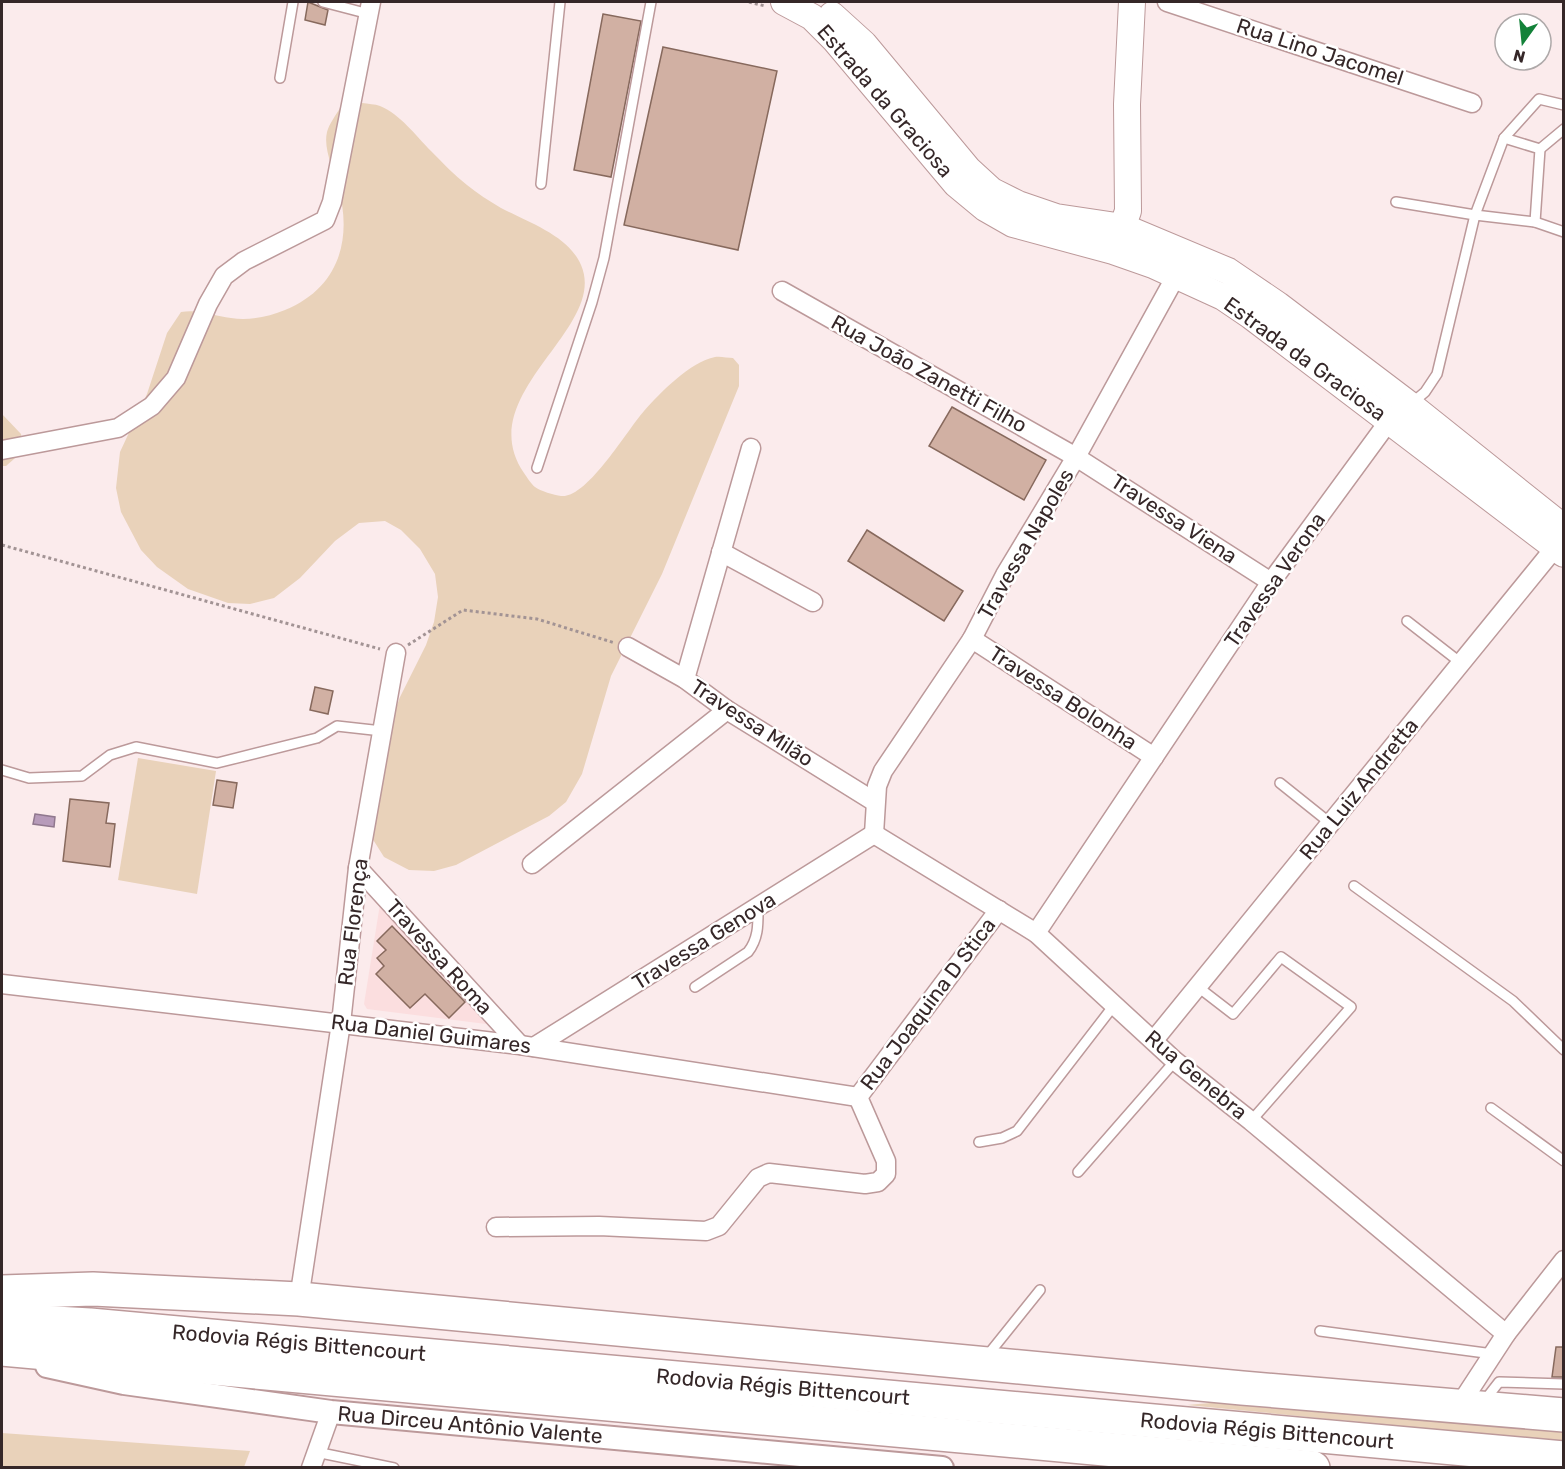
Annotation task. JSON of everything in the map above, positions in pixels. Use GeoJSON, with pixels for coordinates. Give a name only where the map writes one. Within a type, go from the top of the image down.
{"type":"FeatureCollection","features":[{"type":"Feature","properties":{"kind":"highway"},"geometry":{"type":"LineString","coordinates":[[2,1292],[93,1289],[299,1299],[1242,1388],[1563,1415]]}},
{"type":"Feature","properties":{"kind":"highway","name":"Rodovia Régis Bittencourt"},"geometry":{"type":"LineString","coordinates":[[2,1320],[90,1324],[1563,1458]]}},
{"type":"Feature","properties":{"kind":"highway","name":"Rodovia Régis Bittencourt"},"geometry":{"type":"LineString","coordinates":[[2,1349],[1313,1467]]}},
{"type":"Feature","properties":{"kind":"highway"},"geometry":{"type":"LineString","coordinates":[[1049,1411],[1242,1388]]}},
{"type":"Feature","properties":{"kind":"main road","name":"Estrada da Graciosa"},"geometry":{"type":"LineString","coordinates":[[784,2],[812,17],[834,39],[956,184],[985,208],[1013,224],[1113,251],[1228,271],[1410,405],[1561,541]]}},
{"type":"Feature","properties":{"kind":"main road","name":"Estrada da Graciosa"},"geometry":{"type":"LineString","coordinates":[[816,2],[840,20],[864,44],[968,169],[992,191],[1018,204],[1056,217],[1123,227],[1182,264],[1389,421],[1561,541]]}},
{"type":"Feature","properties":{"kind":"main road"},"geometry":{"type":"LineString","coordinates":[[1113,251],[1128,211],[1127,104],[1132,2]]}},
{"type":"Feature","properties":{"kind":"street","name":"Rua Lino Jacomel"},"geometry":{"type":"LineString","coordinates":[[1167,2],[1472,103]]}},
{"type":"Feature","properties":{"kind":"street"},"geometry":{"type":"LineString","coordinates":[[2,450],[118,428],[152,406],[176,378],[208,304],[224,276],[244,261],[325,220],[332,202],[370,8]]}},
{"type":"Feature","properties":{"kind":"street","name":"Travessa Napoles"},"geometry":{"type":"LineString","coordinates":[[874,834],[877,786],[884,771],[972,639],[1005,575],[1076,457],[1182,264]]}},
{"type":"Feature","properties":{"kind":"street","name":"Rua João Zanetti Filho"},"geometry":{"type":"LineString","coordinates":[[782,291],[1076,457]]}},
{"type":"Feature","properties":{"kind":"street","name":"Travessa Verona"},"geometry":{"type":"LineString","coordinates":[[1036,933],[1271,582],[1389,421],[1410,405]]}},
{"type":"Feature","properties":{"kind":"street"},"geometry":{"type":"LineString","coordinates":[[685,679],[751,448]]}},
{"type":"Feature","properties":{"kind":"street","name":"Travessa Viena"},"geometry":{"type":"LineString","coordinates":[[1076,457],[1271,582]]}},
{"type":"Feature","properties":{"kind":"street","name":"Rua Luiz Andretta"},"geometry":{"type":"LineString","coordinates":[[1154,1040],[1561,541]]}},
{"type":"Feature","properties":{"kind":"street"},"geometry":{"type":"LineString","coordinates":[[721,552],[813,602]]}},
{"type":"Feature","properties":{"kind":"street","name":"Travessa Bolonha"},"geometry":{"type":"LineString","coordinates":[[972,639],[1154,757]]}},
{"type":"Feature","properties":{"kind":"street","name":"Travessa Milão"},"geometry":{"type":"LineString","coordinates":[[628,647],[685,679],[727,710],[875,802]]}},
{"type":"Feature","properties":{"kind":"street","name":"Rua Florença"},"geometry":{"type":"LineString","coordinates":[[299,1299],[341,1023],[358,868],[396,653]]}},
{"type":"Feature","properties":{"kind":"street"},"geometry":{"type":"LineString","coordinates":[[532,864],[727,710]]}},
{"type":"Feature","properties":{"kind":"street","name":"Rua Genebra"},"geometry":{"type":"LineString","coordinates":[[874,834],[1036,933],[1175,1061],[1251,1121],[1506,1334]]}},
{"type":"Feature","properties":{"kind":"street","name":"Travessa Genova"},"geometry":{"type":"LineString","coordinates":[[527,1046],[758,907],[874,834]]}},
{"type":"Feature","properties":{"kind":"street","name":"Travessa Roma"},"geometry":{"type":"LineString","coordinates":[[358,868],[527,1046]]}},
{"type":"Feature","properties":{"kind":"street","name":"Rua Joaquina D Stica"},"geometry":{"type":"LineString","coordinates":[[858,1097],[999,910]]}},
{"type":"Feature","properties":{"kind":"street","name":"Rua Daniel Guimares"},"geometry":{"type":"LineString","coordinates":[[2,984],[527,1046],[858,1097]]}},
{"type":"Feature","properties":{"kind":"street"},"geometry":{"type":"LineString","coordinates":[[496,1227],[599,1226],[706,1231],[719,1226],[758,1178],[769,1173],[865,1184],[878,1182],[886,1174],[886,1161],[858,1097]]}},
{"type":"Feature","properties":{"kind":"street"},"geometry":{"type":"LineString","coordinates":[[1470,1407],[1493,1354],[1563,1260]]}},
{"type":"Feature","properties":{"kind":"street","name":"Rua Dirceu Antônio Valente"},"geometry":{"type":"LineString","coordinates":[[2,1355],[124,1383],[332,1412],[942,1467]]}},
{"type":"Feature","properties":{"kind":"street"},"geometry":{"type":"LineString","coordinates":[[313,1460],[332,1412]]}},
{"type":"Feature","properties":{"kind":"lane"},"geometry":{"type":"LineString","coordinates":[[280,78],[293,2]]}},
{"type":"Feature","properties":{"kind":"lane"},"geometry":{"type":"LineString","coordinates":[[323,2],[370,8]]}},
{"type":"Feature","properties":{"kind":"lane"},"geometry":{"type":"LineString","coordinates":[[541,184],[560,2]]}},
{"type":"Feature","properties":{"kind":"lane"},"geometry":{"type":"LineString","coordinates":[[537,468],[592,302],[604,258],[651,2]]}},
{"type":"Feature","properties":{"kind":"lane"},"geometry":{"type":"LineString","coordinates":[[1540,149],[1504,138],[1539,99],[1563,105]]}},
{"type":"Feature","properties":{"kind":"lane"},"geometry":{"type":"LineString","coordinates":[[1535,222],[1540,149],[1563,129]]}},
{"type":"Feature","properties":{"kind":"lane","name":"Travessa Verona"},"geometry":{"type":"LineString","coordinates":[[1410,405],[1425,392],[1437,374],[1475,216],[1504,138]]}},
{"type":"Feature","properties":{"kind":"lane"},"geometry":{"type":"LineString","coordinates":[[1396,202],[1475,216],[1535,222],[1563,232]]}},
{"type":"Feature","properties":{"kind":"lane"},"geometry":{"type":"LineString","coordinates":[[1407,621],[1461,663]]}},
{"type":"Feature","properties":{"kind":"lane"},"geometry":{"type":"LineString","coordinates":[[2,770],[28,778],[82,776],[110,755],[136,747],[217,763],[317,738],[337,726],[382,732]]}},
{"type":"Feature","properties":{"kind":"lane"},"geometry":{"type":"LineString","coordinates":[[1280,783],[1330,823]]}},
{"type":"Feature","properties":{"kind":"lane"},"geometry":{"type":"LineString","coordinates":[[1354,885],[1513,1001],[1563,1050]]}},
{"type":"Feature","properties":{"kind":"lane"},"geometry":{"type":"LineString","coordinates":[[695,987],[748,952],[753,946],[758,927],[758,907]]}},
{"type":"Feature","properties":{"kind":"lane"},"geometry":{"type":"LineString","coordinates":[[1198,987],[1233,1014],[1281,957],[1351,1007],[1251,1121]]}},
{"type":"Feature","properties":{"kind":"lane"},"geometry":{"type":"LineString","coordinates":[[979,1142],[1002,1138],[1017,1131],[1115,1004]]}},
{"type":"Feature","properties":{"kind":"lane"},"geometry":{"type":"LineString","coordinates":[[1078,1172],[1175,1061]]}},
{"type":"Feature","properties":{"kind":"lane"},"geometry":{"type":"LineString","coordinates":[[1491,1108],[1563,1161]]}},
{"type":"Feature","properties":{"kind":"lane"},"geometry":{"type":"LineString","coordinates":[[981,1363],[1040,1290]]}},
{"type":"Feature","properties":{"kind":"lane"},"geometry":{"type":"LineString","coordinates":[[1320,1331],[1493,1354]]}},
{"type":"Feature","properties":{"kind":"lane"},"geometry":{"type":"LineString","coordinates":[[1470,1407],[1499,1382],[1563,1384]]}},
{"type":"Feature","properties":{"kind":"lane"},"geometry":{"type":"LineString","coordinates":[[313,1460],[394,1467]]}},
{"type":"Feature","properties":{"kind":"path"},"geometry":{"type":"LineString","coordinates":[[2,544],[396,653],[463,610],[537,619],[628,647]]}},
{"type":"Feature","properties":{"kind":"shaded area"},"geometry":{"type":"Polygon","coordinates":[[[362,103],[380,106],[395,115],[462,181],[497,205],[557,237],[567,245],[581,265],[584,289],[576,313],[526,389],[514,416],[512,444],[524,473],[535,487],[561,496],[571,494],[583,487],[606,462],[644,411],[667,387],[686,372],[705,360],[715,357],[733,358],[739,365],[739,386],[662,574],[611,676],[582,774],[566,802],[549,816],[456,865],[434,871],[409,870],[384,857],[372,838],[384,741],[400,697],[426,645],[434,622],[438,597],[435,574],[420,549],[401,530],[385,521],[359,523],[335,541],[300,578],[274,598],[250,604],[228,603],[188,589],[157,567],[141,550],[121,512],[116,488],[120,452],[147,394],[167,333],[181,312],[200,312],[238,319],[265,316],[303,301],[318,289],[329,275],[337,260],[344,225],[338,186],[328,152],[327,132],[340,108],[362,103]]]}},
{"type":"Feature","properties":{"kind":"shaded area"},"geometry":{"type":"Polygon","coordinates":[[[2,414],[21,434],[23,451],[6,466],[2,466],[2,414]]]}},
{"type":"Feature","properties":{"kind":"shaded area"},"geometry":{"type":"Polygon","coordinates":[[[138,758],[216,771],[197,894],[118,880],[138,758]]]}},
{"type":"Feature","properties":{"kind":"shaded area"},"geometry":{"type":"Polygon","coordinates":[[[35,814],[55,817],[54,827],[33,824],[35,814]]]}},
{"type":"Feature","properties":{"kind":"shaded area"},"geometry":{"type":"Polygon","coordinates":[[[380,904],[489,1018],[486,1024],[367,1009],[364,1004],[380,904]]]}},
{"type":"Feature","properties":{"kind":"shaded area"},"geometry":{"type":"Polygon","coordinates":[[[1266,1398],[1563,1424],[1563,1442],[1187,1405],[1266,1398]]]}},
{"type":"Feature","properties":{"kind":"shaded area"},"geometry":{"type":"Polygon","coordinates":[[[2,1433],[250,1451],[244,1467],[2,1467],[2,1433]]]}},
{"type":"Feature","properties":{"kind":"building"},"geometry":{"type":"Polygon","coordinates":[[[308,2],[328,10],[325,25],[305,20],[308,2]]]}},
{"type":"Feature","properties":{"kind":"building"},"geometry":{"type":"Polygon","coordinates":[[[603,14],[641,21],[611,177],[574,170],[603,14]]]}},
{"type":"Feature","properties":{"kind":"building"},"geometry":{"type":"Polygon","coordinates":[[[663,47],[777,71],[738,250],[624,225],[663,47]]]}},
{"type":"Feature","properties":{"kind":"building"},"geometry":{"type":"Polygon","coordinates":[[[952,407],[1046,460],[1024,500],[929,446],[952,407]]]}},
{"type":"Feature","properties":{"kind":"building"},"geometry":{"type":"Polygon","coordinates":[[[867,530],[963,591],[944,621],[848,561],[867,530]]]}},
{"type":"Feature","properties":{"kind":"building"},"geometry":{"type":"Polygon","coordinates":[[[315,687],[333,691],[328,714],[310,710],[315,687]]]}},
{"type":"Feature","properties":{"kind":"building"},"geometry":{"type":"Polygon","coordinates":[[[217,780],[237,783],[233,808],[213,805],[217,780]]]}},
{"type":"Feature","properties":{"kind":"building"},"geometry":{"type":"Polygon","coordinates":[[[70,799],[109,803],[106,823],[115,824],[110,867],[63,861],[70,799]]]}},
{"type":"Feature","properties":{"kind":"building"},"geometry":{"type":"Polygon","coordinates":[[[392,926],[465,1002],[449,1018],[425,994],[410,1008],[376,974],[384,966],[377,958],[386,950],[377,941],[392,926]]]}},
{"type":"Feature","properties":{"kind":"building"},"geometry":{"type":"Polygon","coordinates":[[[1556,1347],[1563,1347],[1563,1377],[1552,1377],[1556,1347]]]}}]}
